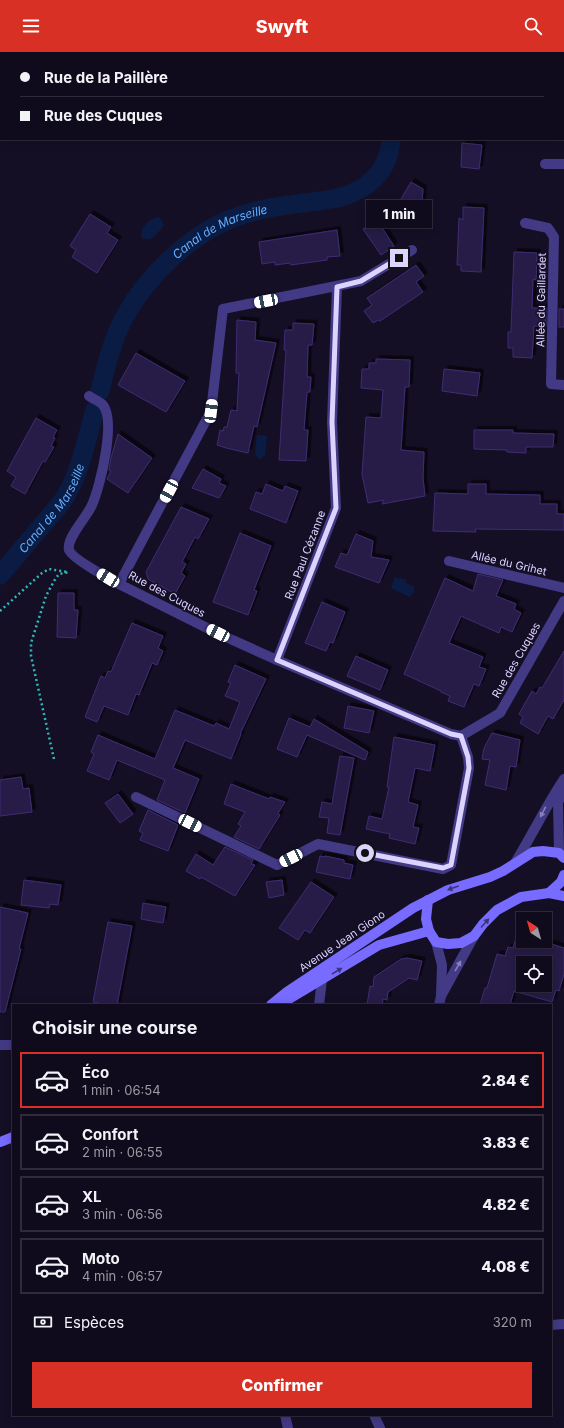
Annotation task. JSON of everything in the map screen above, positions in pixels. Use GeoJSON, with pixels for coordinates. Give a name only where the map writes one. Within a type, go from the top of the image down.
{"type":"FeatureCollection","features":[{"type":"Feature","properties":{"kind":"street"},"geometry":{"type":"LineString","coordinates":[[545,164],[564,164]]}},
{"type":"Feature","properties":{"kind":"street","name":"Allée du Gaillardet"},"geometry":{"type":"LineString","coordinates":[[525,223],[548,228],[554,237],[551,384],[564,385]]}},
{"type":"Feature","properties":{"kind":"street","name":"Rue des Cuques"},"geometry":{"type":"LineString","coordinates":[[412,250],[361,281],[223,309],[211,411],[119,584],[218,633],[277,660],[444,731],[461,736],[500,713],[564,601]]}},
{"type":"Feature","properties":{"kind":"street","name":"Rue Paul Cézanne"},"geometry":{"type":"LineString","coordinates":[[277,660],[336,508],[332,422],[337,287]]}},
{"type":"Feature","properties":{"kind":"street"},"geometry":{"type":"LineString","coordinates":[[89,396],[103,405],[107,416],[107,450],[101,481],[92,506],[70,540],[69,551],[75,558],[119,584]]}},
{"type":"Feature","properties":{"kind":"street","name":"Allée du Grihet"},"geometry":{"type":"LineString","coordinates":[[449,561],[564,588]]}},
{"type":"Feature","properties":{"kind":"street"},"geometry":{"type":"LineString","coordinates":[[136,797],[277,865],[318,844],[443,868],[451,865],[469,768],[468,757],[461,736]]}},
{"type":"Feature","properties":{"kind":"street"},"geometry":{"type":"LineString","coordinates":[[515,863],[528,842],[548,803],[564,779]]}},
{"type":"Feature","properties":{"kind":"street"},"geometry":{"type":"LineString","coordinates":[[562,855],[558,804],[564,788]]}},
{"type":"Feature","properties":{"kind":"street","name":"Avenue Jean Giono"},"geometry":{"type":"LineString","coordinates":[[271,1004],[406,912],[428,900],[448,890],[490,877],[503,871],[533,852],[543,851],[562,855]]}},
{"type":"Feature","properties":{"kind":"street"},"geometry":{"type":"LineString","coordinates":[[549,893],[562,882],[564,875]]}},
{"type":"Feature","properties":{"kind":"street"},"geometry":{"type":"LineString","coordinates":[[440,1000],[474,936],[483,924],[497,910],[521,898],[549,893],[564,896]]}},
{"type":"Feature","properties":{"kind":"street"},"geometry":{"type":"LineString","coordinates":[[428,900],[426,919],[429,931],[436,942],[442,965],[440,1000]]}},
{"type":"Feature","properties":{"kind":"street","name":"Avenue Jean Giono"},"geometry":{"type":"LineString","coordinates":[[281,1004],[379,945],[429,931]]}},
{"type":"Feature","properties":{"kind":"street"},"geometry":{"type":"LineString","coordinates":[[436,942],[448,944],[461,943],[474,936]]}},
{"type":"Feature","properties":{"kind":"street"},"geometry":{"type":"LineString","coordinates":[[319,1004],[322,980]]}},
{"type":"Feature","properties":{"kind":"street"},"geometry":{"type":"LineString","coordinates":[[0,1044],[12,1045]]}},
{"type":"Feature","properties":{"kind":"street"},"geometry":{"type":"LineString","coordinates":[[0,1142],[12,1136]]}},
{"type":"Feature","properties":{"kind":"street"},"geometry":{"type":"LineString","coordinates":[[552,1326],[564,1324]]}},
{"type":"Feature","properties":{"kind":"street"},"geometry":{"type":"LineString","coordinates":[[284,1416],[288,1428]]}},
{"type":"Feature","properties":{"kind":"street"},"geometry":{"type":"LineString","coordinates":[[374,1416],[380,1428]]}},
{"type":"Feature","properties":{"kind":"path"},"geometry":{"type":"LineString","coordinates":[[0,611],[42,573],[49,569],[74,573]]}},
{"type":"Feature","properties":{"kind":"path"},"geometry":{"type":"LineString","coordinates":[[54,759],[31,656],[31,643],[46,596],[59,574],[68,572]]}},
{"type":"Feature","properties":{"kind":"water"},"geometry":{"type":"Polygon","coordinates":[[[159,217],[164,224],[163,227],[151,238],[142,238],[141,234],[143,227],[152,219],[159,217]]]}},
{"type":"Feature","properties":{"kind":"water"},"geometry":{"type":"Polygon","coordinates":[[[257,435],[267,436],[265,455],[261,459],[259,459],[255,454],[257,435]]]}},
{"type":"Feature","properties":{"kind":"water"},"geometry":{"type":"Polygon","coordinates":[[[395,577],[406,580],[406,583],[414,587],[414,592],[410,597],[391,588],[395,577]]]}},
{"type":"Feature","properties":{"kind":"building"},"geometry":{"type":"Polygon","coordinates":[[[462,143],[482,145],[479,169],[461,167],[462,143]]]}},
{"type":"Feature","properties":{"kind":"building"},"geometry":{"type":"Polygon","coordinates":[[[411,182],[423,189],[421,217],[398,204],[411,182]]]}},
{"type":"Feature","properties":{"kind":"building"},"geometry":{"type":"Polygon","coordinates":[[[463,207],[484,208],[481,272],[461,271],[461,265],[457,265],[459,218],[463,220],[463,207]]]}},
{"type":"Feature","properties":{"kind":"building"},"geometry":{"type":"Polygon","coordinates":[[[90,214],[111,227],[107,233],[118,240],[97,273],[72,257],[76,250],[70,246],[90,214]]]}},
{"type":"Feature","properties":{"kind":"building"},"geometry":{"type":"Polygon","coordinates":[[[377,220],[394,246],[381,255],[363,229],[377,220]]]}},
{"type":"Feature","properties":{"kind":"building"},"geometry":{"type":"Polygon","coordinates":[[[337,230],[340,256],[327,257],[327,260],[291,265],[290,263],[275,265],[275,262],[262,264],[259,242],[337,230]]]}},
{"type":"Feature","properties":{"kind":"building"},"geometry":{"type":"Polygon","coordinates":[[[514,252],[537,253],[536,280],[533,279],[532,308],[546,308],[546,326],[534,326],[532,358],[513,357],[513,348],[508,348],[508,332],[511,332],[514,252]]]}},
{"type":"Feature","properties":{"kind":"building"},"geometry":{"type":"Polygon","coordinates":[[[416,265],[424,276],[416,282],[423,292],[380,321],[378,320],[373,323],[364,311],[372,305],[367,298],[416,265]]]}},
{"type":"Feature","properties":{"kind":"building"},"geometry":{"type":"Polygon","coordinates":[[[559,309],[564,309],[564,327],[559,327],[559,309]]]}},
{"type":"Feature","properties":{"kind":"building"},"geometry":{"type":"Polygon","coordinates":[[[237,320],[256,322],[255,340],[276,343],[257,427],[254,426],[248,453],[217,445],[220,430],[223,431],[224,427],[227,427],[231,410],[237,411],[239,373],[236,373],[237,320]]]}},
{"type":"Feature","properties":{"kind":"building"},"geometry":{"type":"Polygon","coordinates":[[[293,323],[314,324],[312,345],[308,345],[307,377],[311,377],[310,392],[307,392],[304,430],[308,430],[306,461],[279,460],[286,350],[284,350],[285,330],[293,330],[293,323]]]}},
{"type":"Feature","properties":{"kind":"building"},"geometry":{"type":"Polygon","coordinates":[[[136,353],[185,381],[166,412],[118,385],[136,353]]]}},
{"type":"Feature","properties":{"kind":"building"},"geometry":{"type":"Polygon","coordinates":[[[376,359],[410,360],[409,387],[405,387],[401,450],[424,452],[423,478],[425,496],[382,504],[384,500],[368,503],[362,474],[366,417],[381,418],[383,390],[361,388],[362,369],[369,369],[369,363],[376,363],[376,359]]]}},
{"type":"Feature","properties":{"kind":"building"},"geometry":{"type":"Polygon","coordinates":[[[444,369],[480,373],[477,396],[442,391],[444,369]]]}},
{"type":"Feature","properties":{"kind":"building"},"geometry":{"type":"Polygon","coordinates":[[[36,418],[57,430],[53,437],[55,438],[51,446],[54,447],[45,462],[43,461],[25,494],[11,486],[16,477],[7,471],[36,418]]]}},
{"type":"Feature","properties":{"kind":"building"},"geometry":{"type":"Polygon","coordinates":[[[474,430],[513,430],[513,433],[554,434],[553,447],[526,447],[526,453],[507,452],[507,450],[474,449],[474,430]]]}},
{"type":"Feature","properties":{"kind":"building"},"geometry":{"type":"Polygon","coordinates":[[[118,434],[152,458],[128,493],[107,479],[111,471],[109,470],[111,458],[118,434]]]}},
{"type":"Feature","properties":{"kind":"building"},"geometry":{"type":"Polygon","coordinates":[[[203,469],[221,479],[219,483],[226,486],[219,498],[192,488],[203,469]]]}},
{"type":"Feature","properties":{"kind":"building"},"geometry":{"type":"Polygon","coordinates":[[[266,484],[283,491],[285,486],[298,491],[286,523],[250,509],[256,492],[262,494],[266,484]]]}},
{"type":"Feature","properties":{"kind":"building"},"geometry":{"type":"Polygon","coordinates":[[[468,484],[486,484],[486,494],[540,495],[540,504],[557,504],[557,514],[564,514],[564,530],[475,529],[476,532],[433,531],[435,493],[468,494],[468,484]]]}},
{"type":"Feature","properties":{"kind":"building"},"geometry":{"type":"Polygon","coordinates":[[[181,507],[209,519],[198,539],[195,537],[182,562],[186,564],[181,573],[185,576],[175,594],[148,579],[146,572],[181,507]]]}},
{"type":"Feature","properties":{"kind":"building"},"geometry":{"type":"Polygon","coordinates":[[[240,533],[271,546],[254,590],[257,591],[248,615],[213,602],[240,533]]]}},
{"type":"Feature","properties":{"kind":"building"},"geometry":{"type":"Polygon","coordinates":[[[356,534],[373,541],[371,557],[389,560],[379,583],[335,567],[341,553],[347,555],[356,534]]]}},
{"type":"Feature","properties":{"kind":"building"},"geometry":{"type":"Polygon","coordinates":[[[478,574],[503,580],[496,596],[516,604],[514,609],[521,613],[512,632],[501,627],[499,633],[461,616],[449,643],[483,657],[479,667],[486,669],[479,686],[474,684],[464,707],[448,701],[450,696],[441,691],[404,674],[445,578],[473,591],[478,574]]]}},
{"type":"Feature","properties":{"kind":"building"},"geometry":{"type":"Polygon","coordinates":[[[58,593],[74,593],[74,610],[78,610],[76,638],[57,637],[58,593]]]}},
{"type":"Feature","properties":{"kind":"building"},"geometry":{"type":"Polygon","coordinates":[[[322,602],[345,612],[333,643],[330,642],[326,651],[305,643],[322,602]]]}},
{"type":"Feature","properties":{"kind":"building"},"geometry":{"type":"Polygon","coordinates":[[[132,623],[163,636],[158,648],[163,651],[157,665],[152,663],[139,695],[136,694],[128,715],[104,706],[97,722],[85,717],[101,676],[105,678],[108,671],[111,672],[132,623]]]}},
{"type":"Feature","properties":{"kind":"building"},"geometry":{"type":"Polygon","coordinates":[[[564,651],[564,700],[553,719],[548,716],[538,734],[520,723],[523,717],[519,714],[532,691],[536,694],[540,687],[542,688],[564,651]]]}},
{"type":"Feature","properties":{"kind":"building"},"geometry":{"type":"Polygon","coordinates":[[[356,656],[388,670],[380,690],[347,676],[356,656]]]}},
{"type":"Feature","properties":{"kind":"building"},"geometry":{"type":"Polygon","coordinates":[[[235,665],[266,679],[240,734],[231,759],[185,740],[173,768],[199,779],[185,813],[157,800],[165,780],[117,760],[109,780],[87,771],[94,754],[91,752],[98,735],[155,759],[175,710],[214,726],[216,723],[229,729],[240,702],[225,696],[231,683],[228,682],[235,665]]]}},
{"type":"Feature","properties":{"kind":"building"},"geometry":{"type":"Polygon","coordinates":[[[348,706],[374,711],[369,733],[344,728],[348,706]]]}},
{"type":"Feature","properties":{"kind":"building"},"geometry":{"type":"Polygon","coordinates":[[[289,718],[310,727],[314,719],[368,752],[365,760],[307,735],[297,757],[277,749],[289,718]]]}},
{"type":"Feature","properties":{"kind":"building"},"geometry":{"type":"Polygon","coordinates":[[[492,733],[520,740],[516,767],[510,766],[506,790],[485,785],[490,760],[482,759],[484,748],[492,733]]]}},
{"type":"Feature","properties":{"kind":"building"},"geometry":{"type":"Polygon","coordinates":[[[394,737],[435,745],[430,771],[415,768],[408,802],[418,805],[413,827],[419,828],[415,844],[389,838],[390,834],[366,829],[369,816],[382,819],[389,787],[387,787],[394,737]]]}},
{"type":"Feature","properties":{"kind":"building"},"geometry":{"type":"Polygon","coordinates":[[[340,756],[354,758],[340,835],[327,833],[329,818],[319,817],[322,802],[332,804],[340,756]]]}},
{"type":"Feature","properties":{"kind":"building"},"geometry":{"type":"Polygon","coordinates":[[[21,777],[23,789],[29,788],[32,812],[0,816],[0,780],[21,777]]]}},
{"type":"Feature","properties":{"kind":"building"},"geometry":{"type":"Polygon","coordinates":[[[231,784],[269,799],[270,797],[285,802],[278,813],[280,815],[259,849],[234,837],[241,826],[238,824],[245,812],[224,804],[231,784]]]}},
{"type":"Feature","properties":{"kind":"building"},"geometry":{"type":"Polygon","coordinates":[[[118,794],[133,814],[120,823],[105,803],[118,794]]]}},
{"type":"Feature","properties":{"kind":"building"},"geometry":{"type":"Polygon","coordinates":[[[148,810],[178,825],[168,851],[140,840],[143,833],[139,831],[148,810]]]}},
{"type":"Feature","properties":{"kind":"building"},"geometry":{"type":"Polygon","coordinates":[[[225,847],[253,860],[251,864],[255,865],[235,896],[201,877],[200,879],[186,871],[196,854],[213,865],[225,847]]]}},
{"type":"Feature","properties":{"kind":"building"},"geometry":{"type":"Polygon","coordinates":[[[320,856],[344,860],[344,863],[353,865],[350,879],[316,872],[320,856]]]}},
{"type":"Feature","properties":{"kind":"building"},"geometry":{"type":"Polygon","coordinates":[[[24,880],[61,885],[58,905],[50,904],[49,908],[21,905],[24,880]]]}},
{"type":"Feature","properties":{"kind":"building"},"geometry":{"type":"Polygon","coordinates":[[[282,880],[284,895],[269,898],[266,882],[282,880]]]}},
{"type":"Feature","properties":{"kind":"building"},"geometry":{"type":"Polygon","coordinates":[[[311,882],[334,897],[310,933],[305,930],[298,940],[279,928],[311,882]]]}},
{"type":"Feature","properties":{"kind":"building"},"geometry":{"type":"Polygon","coordinates":[[[143,903],[166,907],[163,923],[141,919],[143,903]]]}},
{"type":"Feature","properties":{"kind":"building"},"geometry":{"type":"Polygon","coordinates":[[[0,907],[28,913],[19,949],[21,949],[5,1012],[0,1012],[0,907]]]}},
{"type":"Feature","properties":{"kind":"building"},"geometry":{"type":"Polygon","coordinates":[[[108,922],[132,926],[117,1004],[102,1004],[93,1002],[108,922]]]}},
{"type":"Feature","properties":{"kind":"building"},"geometry":{"type":"Polygon","coordinates":[[[515,941],[516,948],[552,948],[552,944],[564,948],[564,974],[559,991],[556,990],[552,1002],[517,992],[552,992],[552,956],[516,956],[516,992],[514,991],[510,1004],[480,1004],[485,988],[487,988],[497,954],[505,956],[508,947],[513,948],[515,941]]]}},
{"type":"Feature","properties":{"kind":"building"},"geometry":{"type":"Polygon","coordinates":[[[407,958],[422,961],[417,980],[409,978],[388,992],[387,1000],[383,999],[382,1004],[367,1004],[370,986],[373,987],[374,977],[401,959],[407,958]]]}},
{"type":"Feature","properties":{"kind":"waterway","name":"Canal de Marseille"},"geometry":{"type":"LineString","coordinates":[[100,391],[107,363],[120,325],[146,285],[173,256],[205,232],[239,216],[263,209],[338,198],[359,190],[375,178],[381,170],[386,161],[391,140]]}},
{"type":"Feature","properties":{"kind":"waterway","name":"Canal de Marseille"},"geometry":{"type":"LineString","coordinates":[[0,575],[62,502],[68,492],[82,458],[95,410]]}},
{"type":"Feature","properties":{"kind":"route"},"geometry":{"type":"LineString","coordinates":[[365,853],[443,868],[451,865],[469,768],[468,757],[461,736],[451,734],[277,660],[336,508],[332,422],[337,287],[361,281],[399,258]]}}]}
